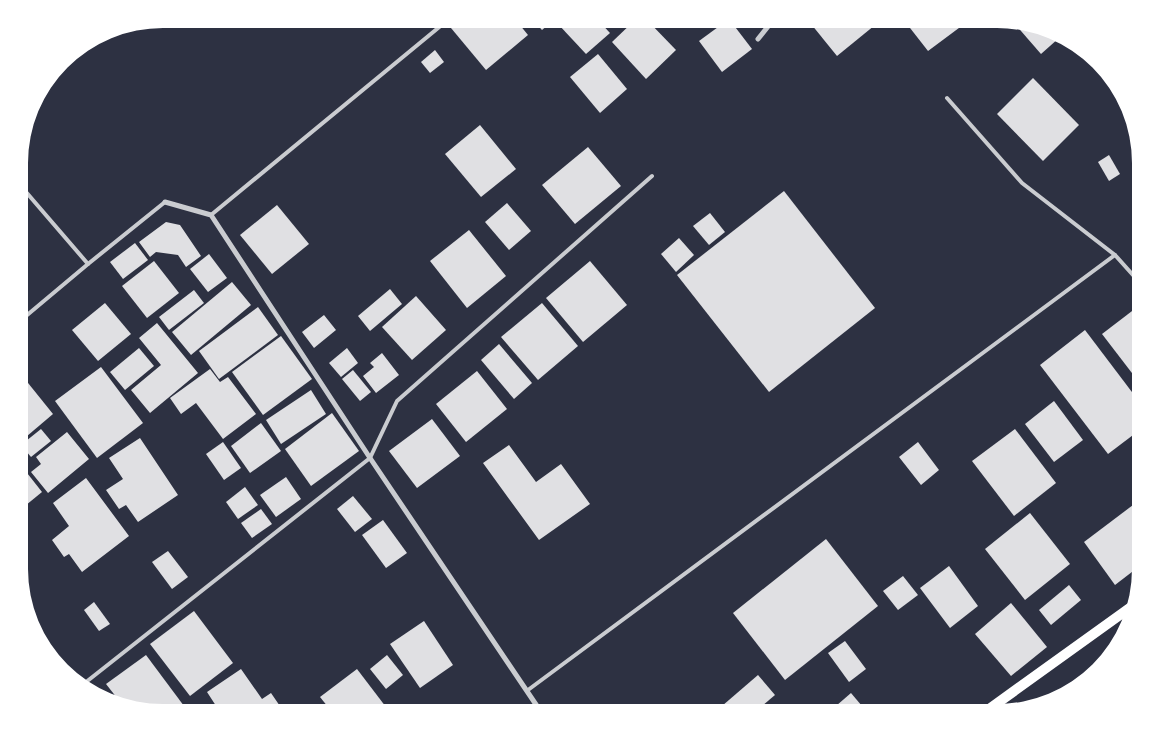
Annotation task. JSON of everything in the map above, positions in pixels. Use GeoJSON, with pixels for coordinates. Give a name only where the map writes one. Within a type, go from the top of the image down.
{"type":"FeatureCollection","features":[{"type":"Feature","properties":{"kind":"main road"},"geometry":{"type":"LineString","coordinates":[[998,703],[1125,611]]}},
{"type":"Feature","properties":{"kind":"street"},"geometry":{"type":"LineString","coordinates":[[758,39],[767,28]]}},
{"type":"Feature","properties":{"kind":"street"},"geometry":{"type":"LineString","coordinates":[[165,202],[212,215],[370,458],[537,704]]}},
{"type":"Feature","properties":{"kind":"lane"},"geometry":{"type":"LineString","coordinates":[[212,215],[438,28]]}},
{"type":"Feature","properties":{"kind":"lane"},"geometry":{"type":"LineString","coordinates":[[947,98],[1022,183],[1115,255],[1132,274]]}},
{"type":"Feature","properties":{"kind":"lane"},"geometry":{"type":"LineString","coordinates":[[88,681],[370,458],[397,401],[652,176]]}},
{"type":"Feature","properties":{"kind":"lane"},"geometry":{"type":"LineString","coordinates":[[28,194],[88,264]]}},
{"type":"Feature","properties":{"kind":"lane"},"geometry":{"type":"LineString","coordinates":[[28,314],[165,202]]}},
{"type":"Feature","properties":{"kind":"lane"},"geometry":{"type":"LineString","coordinates":[[528,690],[1115,255]]}},
{"type":"Feature","properties":{"kind":"building"},"geometry":{"type":"Polygon","coordinates":[[[451,28],[522,28],[528,35],[486,70],[451,28]]]}},
{"type":"Feature","properties":{"kind":"building"},"geometry":{"type":"Polygon","coordinates":[[[562,28],[605,28],[610,33],[586,54],[562,28]]]}},
{"type":"Feature","properties":{"kind":"building"},"geometry":{"type":"Polygon","coordinates":[[[627,28],[655,28],[676,50],[646,79],[612,42],[627,28]]]}},
{"type":"Feature","properties":{"kind":"building"},"geometry":{"type":"Polygon","coordinates":[[[717,28],[736,28],[752,49],[722,72],[699,41],[717,28]]]}},
{"type":"Feature","properties":{"kind":"building"},"geometry":{"type":"Polygon","coordinates":[[[814,28],[871,28],[837,56],[814,28]]]}},
{"type":"Feature","properties":{"kind":"building"},"geometry":{"type":"Polygon","coordinates":[[[910,28],[959,28],[928,51],[910,28]]]}},
{"type":"Feature","properties":{"kind":"building"},"geometry":{"type":"Polygon","coordinates":[[[1020,30],[1056,41],[1041,54],[1020,30]]]}},
{"type":"Feature","properties":{"kind":"building"},"geometry":{"type":"Polygon","coordinates":[[[435,50],[444,62],[430,73],[421,62],[435,50]]]}},
{"type":"Feature","properties":{"kind":"building"},"geometry":{"type":"Polygon","coordinates":[[[598,54],[627,89],[600,113],[570,77],[598,54]]]}},
{"type":"Feature","properties":{"kind":"building"},"geometry":{"type":"Polygon","coordinates":[[[1033,78],[1079,125],[1043,161],[997,114],[1033,78]]]}},
{"type":"Feature","properties":{"kind":"building"},"geometry":{"type":"Polygon","coordinates":[[[480,125],[516,169],[481,197],[445,154],[480,125]]]}},
{"type":"Feature","properties":{"kind":"building"},"geometry":{"type":"Polygon","coordinates":[[[588,147],[621,186],[575,224],[542,185],[588,147]]]}},
{"type":"Feature","properties":{"kind":"building"},"geometry":{"type":"Polygon","coordinates":[[[1109,155],[1120,174],[1109,181],[1098,162],[1109,155]]]}},
{"type":"Feature","properties":{"kind":"building"},"geometry":{"type":"Polygon","coordinates":[[[784,191],[875,308],[769,392],[677,275],[784,191]]]}},
{"type":"Feature","properties":{"kind":"building"},"geometry":{"type":"Polygon","coordinates":[[[507,203],[531,231],[509,250],[485,222],[507,203]]]}},
{"type":"Feature","properties":{"kind":"building"},"geometry":{"type":"Polygon","coordinates":[[[277,205],[309,244],[272,274],[240,235],[277,205]]]}},
{"type":"Feature","properties":{"kind":"building"},"geometry":{"type":"Polygon","coordinates":[[[710,213],[725,232],[709,245],[693,226],[710,213]]]}},
{"type":"Feature","properties":{"kind":"building"},"geometry":{"type":"Polygon","coordinates":[[[166,222],[180,225],[201,256],[186,267],[178,255],[156,252],[150,257],[139,242],[166,222]]]}},
{"type":"Feature","properties":{"kind":"building"},"geometry":{"type":"Polygon","coordinates":[[[469,230],[506,276],[467,308],[430,261],[469,230]]]}},
{"type":"Feature","properties":{"kind":"building"},"geometry":{"type":"Polygon","coordinates":[[[679,238],[694,255],[676,272],[661,254],[679,238]]]}},
{"type":"Feature","properties":{"kind":"building"},"geometry":{"type":"Polygon","coordinates":[[[135,243],[148,260],[123,279],[110,262],[135,243]]]}},
{"type":"Feature","properties":{"kind":"building"},"geometry":{"type":"Polygon","coordinates":[[[209,254],[227,278],[208,292],[190,269],[209,254]]]}},
{"type":"Feature","properties":{"kind":"building"},"geometry":{"type":"Polygon","coordinates":[[[154,261],[179,293],[147,318],[122,286],[154,261]]]}},
{"type":"Feature","properties":{"kind":"building"},"geometry":{"type":"Polygon","coordinates":[[[590,261],[627,305],[583,342],[546,298],[590,261]]]}},
{"type":"Feature","properties":{"kind":"building"},"geometry":{"type":"Polygon","coordinates":[[[232,282],[251,305],[191,355],[172,332],[232,282]]]}},
{"type":"Feature","properties":{"kind":"building"},"geometry":{"type":"Polygon","coordinates":[[[390,289],[402,304],[370,331],[358,316],[390,289]]]}},
{"type":"Feature","properties":{"kind":"building"},"geometry":{"type":"Polygon","coordinates":[[[194,290],[204,303],[169,330],[159,317],[194,290]]]}},
{"type":"Feature","properties":{"kind":"building"},"geometry":{"type":"Polygon","coordinates":[[[416,296],[446,330],[412,360],[382,327],[416,296]]]}},
{"type":"Feature","properties":{"kind":"building"},"geometry":{"type":"Polygon","coordinates":[[[105,303],[131,334],[98,361],[72,330],[105,303]]]}},
{"type":"Feature","properties":{"kind":"building"},"geometry":{"type":"Polygon","coordinates":[[[542,303],[578,346],[538,380],[501,337],[542,303]]]}},
{"type":"Feature","properties":{"kind":"building"},"geometry":{"type":"Polygon","coordinates":[[[258,307],[278,335],[219,379],[199,351],[258,307]]]}},
{"type":"Feature","properties":{"kind":"building"},"geometry":{"type":"Polygon","coordinates":[[[1132,311],[1132,373],[1102,334],[1132,311]]]}},
{"type":"Feature","properties":{"kind":"building"},"geometry":{"type":"Polygon","coordinates":[[[324,315],[336,330],[314,348],[302,332],[324,315]]]}},
{"type":"Feature","properties":{"kind":"building"},"geometry":{"type":"Polygon","coordinates":[[[157,323],[198,373],[150,413],[131,390],[161,365],[139,338],[157,323]]]}},
{"type":"Feature","properties":{"kind":"building"},"geometry":{"type":"Polygon","coordinates":[[[1085,330],[1132,392],[1132,436],[1108,454],[1040,365],[1085,330]]]}},
{"type":"Feature","properties":{"kind":"building"},"geometry":{"type":"Polygon","coordinates":[[[281,336],[312,379],[263,415],[232,372],[281,336]]]}},
{"type":"Feature","properties":{"kind":"building"},"geometry":{"type":"Polygon","coordinates":[[[499,344],[532,383],[514,399],[481,360],[499,344]]]}},
{"type":"Feature","properties":{"kind":"building"},"geometry":{"type":"Polygon","coordinates":[[[139,348],[154,366],[125,390],[110,372],[139,348]]]}},
{"type":"Feature","properties":{"kind":"building"},"geometry":{"type":"Polygon","coordinates":[[[347,348],[358,363],[341,377],[329,363],[347,348]]]}},
{"type":"Feature","properties":{"kind":"building"},"geometry":{"type":"Polygon","coordinates":[[[382,353],[399,375],[376,393],[363,376],[374,367],[370,363],[382,353]]]}},
{"type":"Feature","properties":{"kind":"building"},"geometry":{"type":"Polygon","coordinates":[[[101,367],[143,423],[97,458],[55,401],[101,367]]]}},
{"type":"Feature","properties":{"kind":"building"},"geometry":{"type":"Polygon","coordinates":[[[210,369],[220,382],[228,377],[256,414],[223,439],[196,403],[181,414],[170,398],[210,369]]]}},
{"type":"Feature","properties":{"kind":"building"},"geometry":{"type":"Polygon","coordinates":[[[353,370],[371,392],[360,401],[342,379],[353,370]]]}},
{"type":"Feature","properties":{"kind":"building"},"geometry":{"type":"Polygon","coordinates":[[[477,371],[507,409],[466,442],[436,404],[477,371]]]}},
{"type":"Feature","properties":{"kind":"building"},"geometry":{"type":"Polygon","coordinates":[[[28,383],[53,414],[28,435],[28,383]]]}},
{"type":"Feature","properties":{"kind":"building"},"geometry":{"type":"Polygon","coordinates":[[[311,390],[326,414],[281,444],[266,420],[311,390]]]}},
{"type":"Feature","properties":{"kind":"building"},"geometry":{"type":"Polygon","coordinates":[[[1054,401],[1083,440],[1054,462],[1025,424],[1054,401]]]}},
{"type":"Feature","properties":{"kind":"building"},"geometry":{"type":"Polygon","coordinates":[[[332,413],[359,451],[311,486],[285,449],[332,413]]]}},
{"type":"Feature","properties":{"kind":"building"},"geometry":{"type":"Polygon","coordinates":[[[432,419],[460,456],[417,488],[389,451],[432,419]]]}},
{"type":"Feature","properties":{"kind":"building"},"geometry":{"type":"Polygon","coordinates":[[[261,423],[281,451],[250,473],[231,446],[261,423]]]}},
{"type":"Feature","properties":{"kind":"building"},"geometry":{"type":"Polygon","coordinates":[[[41,429],[51,441],[31,457],[28,453],[28,439],[41,429]]]}},
{"type":"Feature","properties":{"kind":"building"},"geometry":{"type":"Polygon","coordinates":[[[1015,429],[1056,483],[1014,516],[972,461],[1015,429]]]}},
{"type":"Feature","properties":{"kind":"building"},"geometry":{"type":"Polygon","coordinates":[[[67,432],[89,459],[48,493],[31,472],[41,464],[36,457],[67,432]]]}},
{"type":"Feature","properties":{"kind":"building"},"geometry":{"type":"Polygon","coordinates":[[[140,438],[178,495],[138,522],[126,505],[119,509],[106,490],[123,479],[109,458],[140,438]]]}},
{"type":"Feature","properties":{"kind":"building"},"geometry":{"type":"Polygon","coordinates":[[[223,442],[241,468],[224,480],[206,454],[223,442]]]}},
{"type":"Feature","properties":{"kind":"building"},"geometry":{"type":"Polygon","coordinates":[[[918,442],[939,470],[921,485],[899,457],[918,442]]]}},
{"type":"Feature","properties":{"kind":"building"},"geometry":{"type":"Polygon","coordinates":[[[509,445],[536,482],[561,464],[590,504],[539,540],[483,463],[509,445]]]}},
{"type":"Feature","properties":{"kind":"building"},"geometry":{"type":"Polygon","coordinates":[[[28,474],[42,492],[28,503],[28,474]]]}},
{"type":"Feature","properties":{"kind":"building"},"geometry":{"type":"Polygon","coordinates":[[[286,477],[301,499],[276,517],[260,495],[286,477]]]}},
{"type":"Feature","properties":{"kind":"building"},"geometry":{"type":"Polygon","coordinates":[[[86,478],[129,536],[82,572],[69,554],[64,557],[52,540],[69,526],[53,503],[86,478]]]}},
{"type":"Feature","properties":{"kind":"building"},"geometry":{"type":"Polygon","coordinates":[[[245,487],[258,505],[238,519],[226,502],[245,487]]]}},
{"type":"Feature","properties":{"kind":"building"},"geometry":{"type":"Polygon","coordinates":[[[353,496],[372,519],[355,532],[337,509],[353,496]]]}},
{"type":"Feature","properties":{"kind":"building"},"geometry":{"type":"Polygon","coordinates":[[[1132,506],[1132,572],[1115,585],[1084,542],[1132,506]]]}},
{"type":"Feature","properties":{"kind":"building"},"geometry":{"type":"Polygon","coordinates":[[[261,509],[272,524],[252,538],[241,523],[261,509]]]}},
{"type":"Feature","properties":{"kind":"building"},"geometry":{"type":"Polygon","coordinates":[[[1030,513],[1070,564],[1025,600],[985,549],[1030,513]]]}},
{"type":"Feature","properties":{"kind":"building"},"geometry":{"type":"Polygon","coordinates":[[[383,520],[407,553],[386,568],[362,535],[383,520]]]}},
{"type":"Feature","properties":{"kind":"building"},"geometry":{"type":"Polygon","coordinates":[[[826,539],[878,606],[785,680],[733,613],[826,539]]]}},
{"type":"Feature","properties":{"kind":"building"},"geometry":{"type":"Polygon","coordinates":[[[168,551],[188,577],[172,589],[152,562],[168,551]]]}},
{"type":"Feature","properties":{"kind":"building"},"geometry":{"type":"Polygon","coordinates":[[[949,566],[978,606],[950,628],[920,588],[949,566]]]}},
{"type":"Feature","properties":{"kind":"building"},"geometry":{"type":"Polygon","coordinates":[[[903,576],[918,595],[898,610],[883,591],[903,576]]]}},
{"type":"Feature","properties":{"kind":"building"},"geometry":{"type":"Polygon","coordinates":[[[1069,585],[1081,600],[1051,625],[1039,610],[1069,585]]]}},
{"type":"Feature","properties":{"kind":"building"},"geometry":{"type":"Polygon","coordinates":[[[94,602],[110,624],[99,631],[84,610],[94,602]]]}},
{"type":"Feature","properties":{"kind":"building"},"geometry":{"type":"Polygon","coordinates":[[[1011,603],[1047,647],[1011,676],[975,634],[1011,603]]]}},
{"type":"Feature","properties":{"kind":"building"},"geometry":{"type":"Polygon","coordinates":[[[194,611],[233,663],[190,696],[150,644],[194,611]]]}},
{"type":"Feature","properties":{"kind":"building"},"geometry":{"type":"Polygon","coordinates":[[[424,621],[453,665],[420,688],[390,644],[424,621]]]}},
{"type":"Feature","properties":{"kind":"building"},"geometry":{"type":"Polygon","coordinates":[[[845,641],[866,669],[849,682],[828,653],[845,641]]]}},
{"type":"Feature","properties":{"kind":"building"},"geometry":{"type":"Polygon","coordinates":[[[146,655],[182,704],[163,704],[128,699],[114,694],[106,684],[146,655]]]}},
{"type":"Feature","properties":{"kind":"building"},"geometry":{"type":"Polygon","coordinates":[[[387,655],[403,675],[386,689],[370,669],[387,655]]]}},
{"type":"Feature","properties":{"kind":"building"},"geometry":{"type":"Polygon","coordinates":[[[241,669],[262,699],[271,693],[278,704],[215,704],[207,692],[241,669]]]}},
{"type":"Feature","properties":{"kind":"building"},"geometry":{"type":"Polygon","coordinates":[[[357,669],[383,704],[325,704],[320,697],[357,669]]]}},
{"type":"Feature","properties":{"kind":"building"},"geometry":{"type":"Polygon","coordinates":[[[758,675],[775,695],[765,703],[725,703],[758,675]]]}},
{"type":"Feature","properties":{"kind":"building"},"geometry":{"type":"Polygon","coordinates":[[[851,693],[860,703],[839,703],[851,693]]]}}]}
